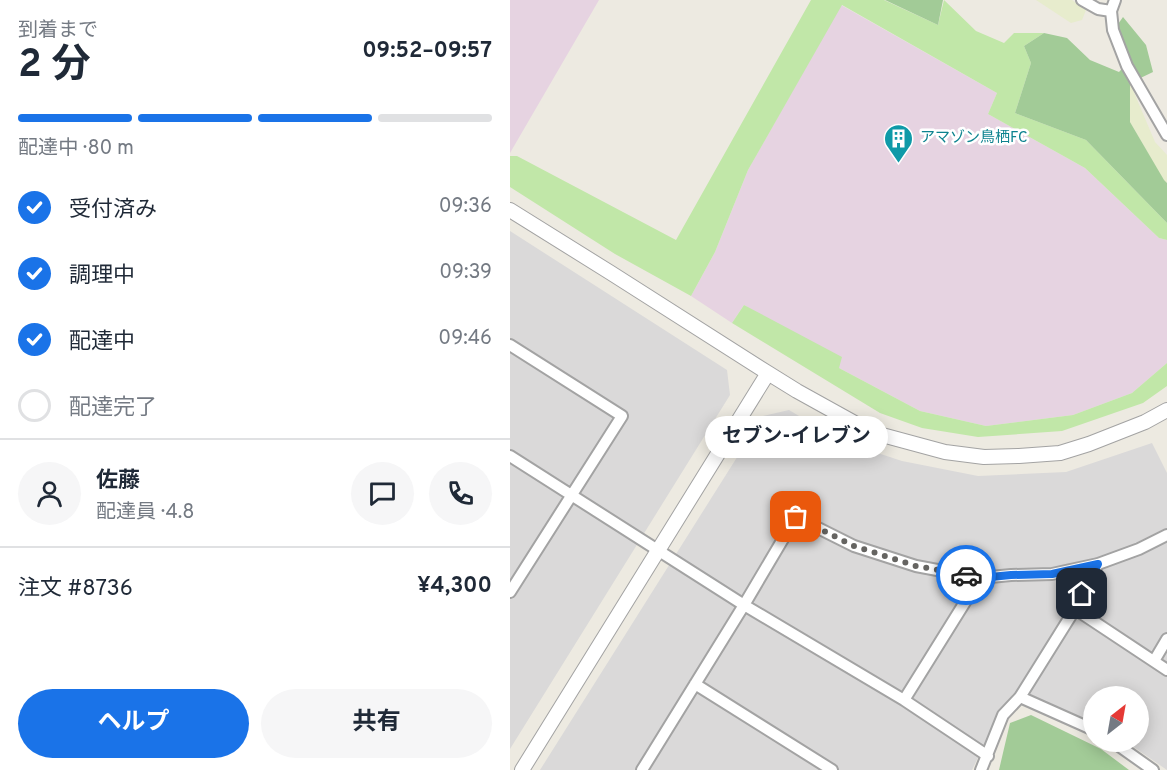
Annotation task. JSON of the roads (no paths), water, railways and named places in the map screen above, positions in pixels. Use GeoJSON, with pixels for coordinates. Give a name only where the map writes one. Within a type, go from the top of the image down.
{"type":"FeatureCollection","features":[{"type":"Feature","properties":{"kind":"street"},"geometry":{"type":"LineString","coordinates":[[1082,0],[1098,9],[1113,5],[1113,30],[1128,66],[1167,135]]}},
{"type":"Feature","properties":{"kind":"street"},"geometry":{"type":"LineString","coordinates":[[510,210],[797,391],[871,432],[945,452],[984,457],[1060,453],[1117,434],[1167,410]]}},
{"type":"Feature","properties":{"kind":"street"},"geometry":{"type":"LineString","coordinates":[[510,345],[622,416],[510,592]]}},
{"type":"Feature","properties":{"kind":"street"},"geometry":{"type":"LineString","coordinates":[[522,770],[768,373]]}},
{"type":"Feature","properties":{"kind":"street"},"geometry":{"type":"LineString","coordinates":[[510,456],[744,605],[904,700],[988,756]]}},
{"type":"Feature","properties":{"kind":"street"},"geometry":{"type":"LineString","coordinates":[[645,769],[796,517],[854,546],[895,560],[980,578],[1052,574],[1098,564],[1139,549],[1167,535]]}},
{"type":"Feature","properties":{"kind":"street"},"geometry":{"type":"LineString","coordinates":[[981,770],[1003,715],[1020,697],[1075,609],[1098,564]]}},
{"type":"Feature","properties":{"kind":"street"},"geometry":{"type":"LineString","coordinates":[[510,569],[520,575]]}},
{"type":"Feature","properties":{"kind":"street"},"geometry":{"type":"LineString","coordinates":[[904,700],[980,578]]}},
{"type":"Feature","properties":{"kind":"street"},"geometry":{"type":"LineString","coordinates":[[1075,609],[1167,670]]}},
{"type":"Feature","properties":{"kind":"street"},"geometry":{"type":"LineString","coordinates":[[1154,661],[1167,639]]}},
{"type":"Feature","properties":{"kind":"street"},"geometry":{"type":"LineString","coordinates":[[695,684],[832,770]]}},
{"type":"Feature","properties":{"kind":"street"},"geometry":{"type":"LineString","coordinates":[[1020,697],[1083,725]]}},
{"type":"Feature","properties":{"kind":"street"},"geometry":{"type":"LineString","coordinates":[[1128,752],[1153,770]]}},
{"type":"Feature","properties":{"kind":"place","name":"アマゾン鳥栖FC"},"geometry":{"type":"Point","coordinates":[899,164]}},
{"type":"Feature","properties":{"kind":"place","name":"セブン-イレブン"},"geometry":{"type":"Point","coordinates":[796,517]}}]}
